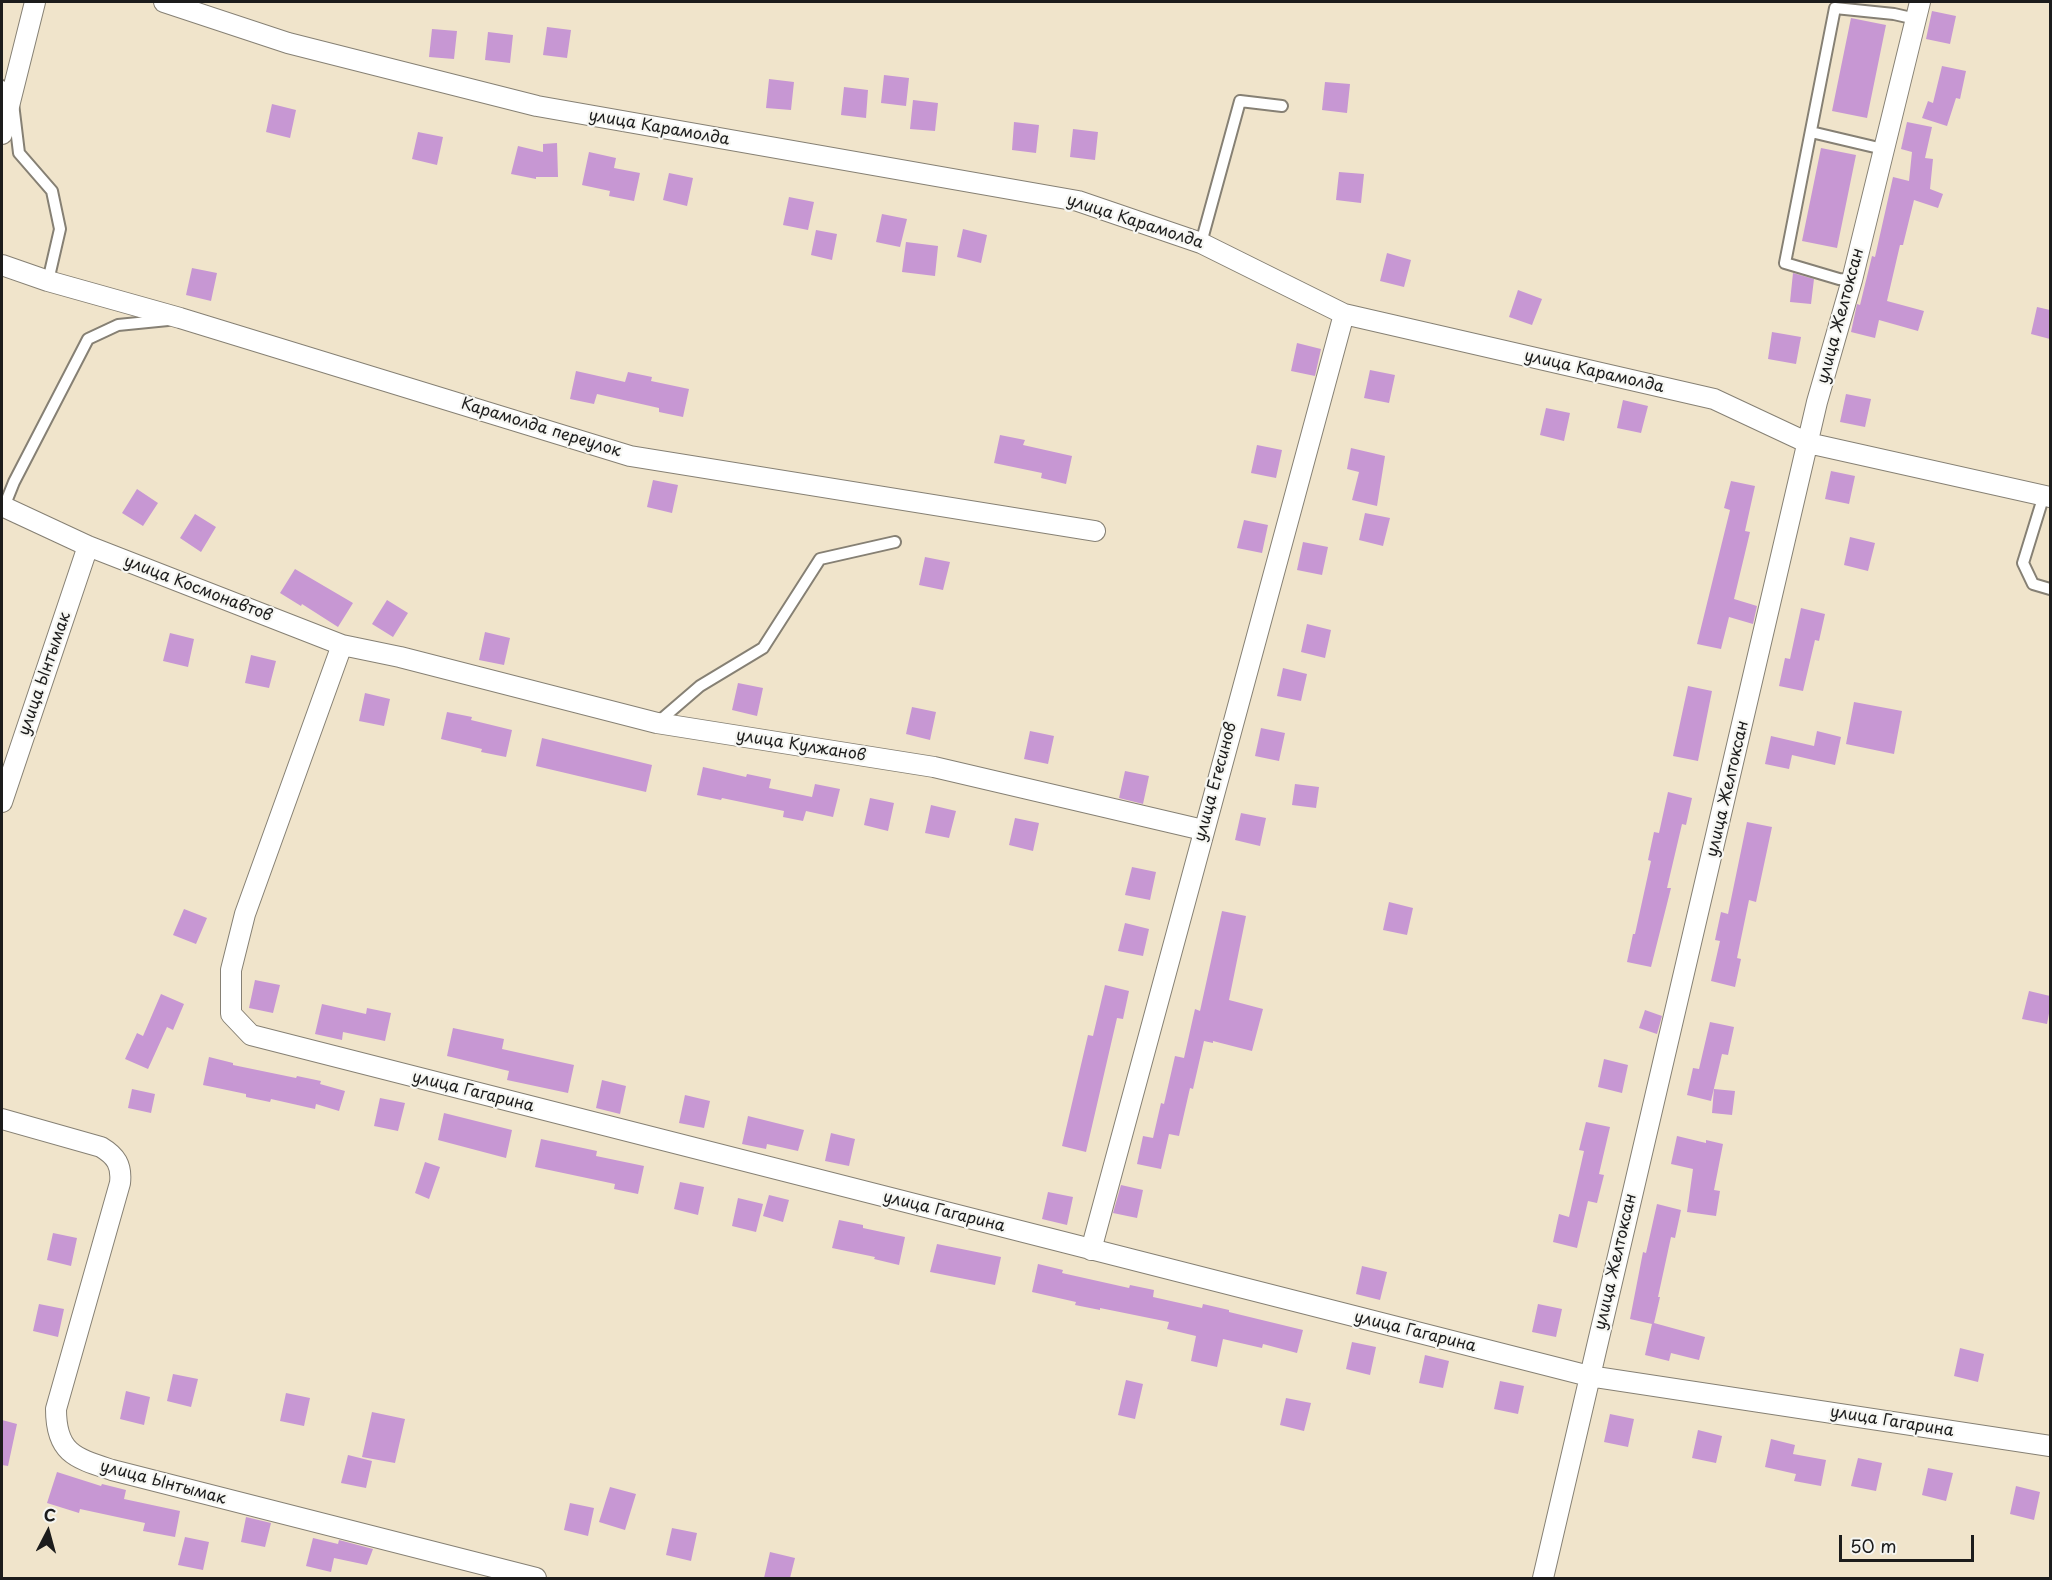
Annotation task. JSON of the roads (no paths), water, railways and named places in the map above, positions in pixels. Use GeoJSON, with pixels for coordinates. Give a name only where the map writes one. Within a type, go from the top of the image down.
{"type":"FeatureCollection","features":[{"type":"Feature","properties":{"kind":"street"},"geometry":{"type":"LineString","coordinates":[[2,134],[7,91],[35,2]]}},
{"type":"Feature","properties":{"kind":"street","name":"улица Карамолда"},"geometry":{"type":"LineString","coordinates":[[164,2],[288,43],[537,106],[1078,201],[1201,243],[1344,314],[1714,399],[1808,443],[2047,496]]}},
{"type":"Feature","properties":{"kind":"street","name":"улица Желтоксан"},"geometry":{"type":"LineString","coordinates":[[1543,1578],[1817,402],[1852,280],[1918,10]]}},
{"type":"Feature","properties":{"kind":"street","name":"Карамолда переулок"},"geometry":{"type":"LineString","coordinates":[[2,265],[48,281],[180,318],[630,456],[1095,531]]}},
{"type":"Feature","properties":{"kind":"street","name":"улица Егесинов"},"geometry":{"type":"LineString","coordinates":[[1091,1250],[1344,314]]}},
{"type":"Feature","properties":{"kind":"street","name":"улица Космонавтов"},"geometry":{"type":"LineString","coordinates":[[3,506],[88,546],[342,645],[400,657]]}},
{"type":"Feature","properties":{"kind":"street","name":"улица Ынтымак"},"geometry":{"type":"LineString","coordinates":[[2,802],[88,546]]}},
{"type":"Feature","properties":{"kind":"street","name":"улица Гагарина"},"geometry":{"type":"LineString","coordinates":[[342,645],[245,914],[231,970],[231,1014],[251,1035],[1589,1376],[2050,1446]]}},
{"type":"Feature","properties":{"kind":"street","name":"улица Кулжанов"},"geometry":{"type":"LineString","coordinates":[[400,657],[657,723],[934,767],[1203,830]]}},
{"type":"Feature","properties":{"kind":"street","name":"улица Ынтымак"},"geometry":{"type":"LineString","coordinates":[[2,1119],[101,1147],[112,1153],[122,1171],[56,1409],[58,1434],[64,1446],[75,1455],[112,1470],[536,1578]]}},
{"type":"Feature","properties":{"kind":"lane"},"geometry":{"type":"LineString","coordinates":[[1852,280],[1839,279],[1785,262],[1835,8],[1894,14],[1918,10]]}},
{"type":"Feature","properties":{"kind":"lane"},"geometry":{"type":"LineString","coordinates":[[7,91],[19,153],[52,191],[60,229],[48,281]]}},
{"type":"Feature","properties":{"kind":"lane"},"geometry":{"type":"LineString","coordinates":[[1201,243],[1240,101],[1282,106]]}},
{"type":"Feature","properties":{"kind":"lane"},"geometry":{"type":"LineString","coordinates":[[1811,132],[1883,149]]}},
{"type":"Feature","properties":{"kind":"lane"},"geometry":{"type":"LineString","coordinates":[[3,506],[88,339],[118,325],[180,318]]}},
{"type":"Feature","properties":{"kind":"lane"},"geometry":{"type":"LineString","coordinates":[[2047,496],[2024,563],[2033,584],[2050,590]]}},
{"type":"Feature","properties":{"kind":"lane"},"geometry":{"type":"LineString","coordinates":[[657,723],[700,686],[763,648],[820,559],[895,542]]}}]}
